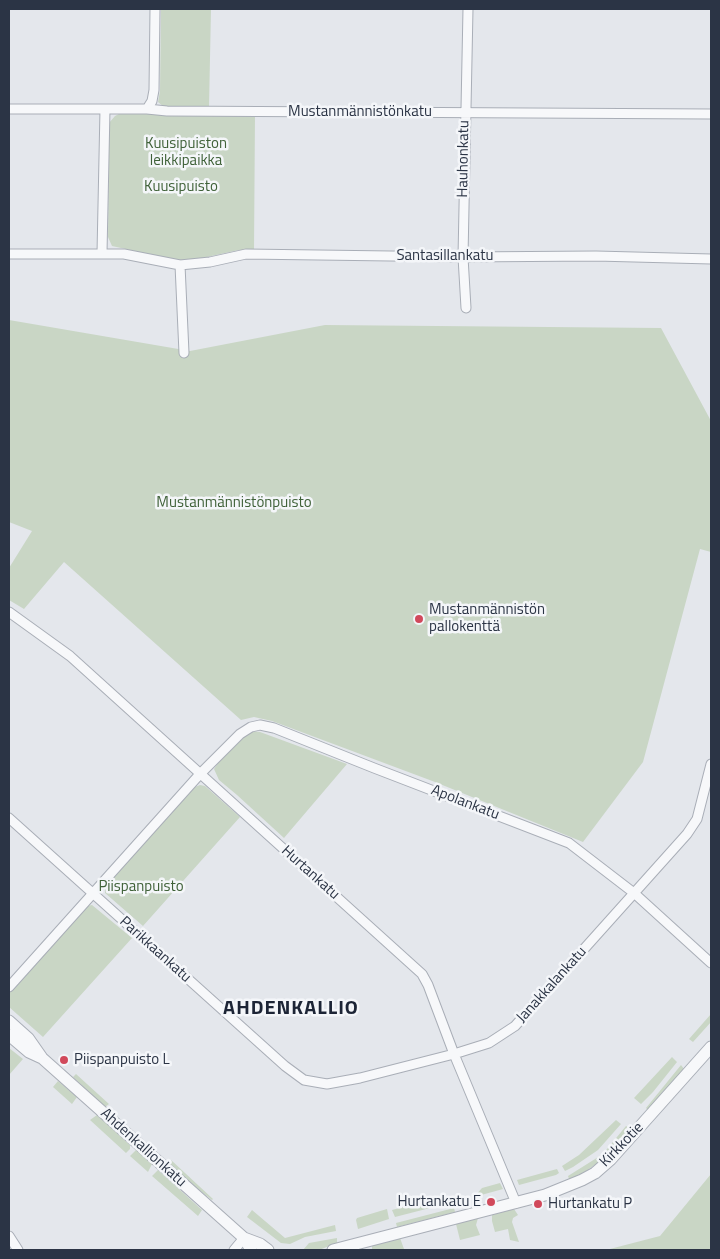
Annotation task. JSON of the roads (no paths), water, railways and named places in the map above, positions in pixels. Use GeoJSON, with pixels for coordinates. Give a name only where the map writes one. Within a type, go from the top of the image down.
{"type":"FeatureCollection","features":[{"type":"Feature","properties":{"kind":"street"},"geometry":{"type":"LineString","coordinates":[[146,109],[152,101],[154,90],[155,9]]}},
{"type":"Feature","properties":{"kind":"street","name":"Hauhonkatu"},"geometry":{"type":"LineString","coordinates":[[466,308],[463,257],[468,9]]}},
{"type":"Feature","properties":{"kind":"street","name":"Mustanmännistönkatu"},"geometry":{"type":"LineString","coordinates":[[9,108],[146,109],[167,111],[711,114]]}},
{"type":"Feature","properties":{"kind":"street"},"geometry":{"type":"LineString","coordinates":[[102,253],[105,109]]}},
{"type":"Feature","properties":{"kind":"street","name":"Santasillankatu"},"geometry":{"type":"LineString","coordinates":[[9,254],[102,253],[138,256],[156,262],[180,265],[210,262],[246,254],[463,257],[596,256],[711,259]]}},
{"type":"Feature","properties":{"kind":"street"},"geometry":{"type":"LineString","coordinates":[[180,265],[184,353]]}},
{"type":"Feature","properties":{"kind":"street","name":"Hurtankatu"},"geometry":{"type":"LineString","coordinates":[[9,612],[70,656],[422,974],[516,1203]]}},
{"type":"Feature","properties":{"kind":"street","name":"Apolankatu"},"geometry":{"type":"LineString","coordinates":[[200,774],[240,734],[260,725],[274,728],[569,843],[634,893],[711,963]]}},
{"type":"Feature","properties":{"kind":"street","name":"Janakkalankatu"},"geometry":{"type":"LineString","coordinates":[[304,1080],[327,1084],[360,1078],[454,1054],[489,1043],[515,1026],[687,834],[697,819],[711,764]]}},
{"type":"Feature","properties":{"kind":"street"},"geometry":{"type":"LineString","coordinates":[[9,987],[200,774]]}},
{"type":"Feature","properties":{"kind":"street","name":"Parikkaankatu"},"geometry":{"type":"LineString","coordinates":[[9,818],[285,1066],[304,1080]]}},
{"type":"Feature","properties":{"kind":"street","name":"Ahdenkallionkatu"},"geometry":{"type":"LineString","coordinates":[[9,1021],[28,1038],[42,1058],[244,1238],[251,1250]]}},
{"type":"Feature","properties":{"kind":"street","name":"Ahdenkallionkatu"},"geometry":{"type":"LineString","coordinates":[[9,1036],[29,1052],[42,1058]]}},
{"type":"Feature","properties":{"kind":"street","name":"Kirkkotie"},"geometry":{"type":"LineString","coordinates":[[333,1250],[556,1192],[582,1180],[604,1166],[711,1047]]}},
{"type":"Feature","properties":{"kind":"street"},"geometry":{"type":"LineString","coordinates":[[9,1236],[18,1250]]}},
{"type":"Feature","properties":{"kind":"street"},"geometry":{"type":"LineString","coordinates":[[234,1250],[244,1238]]}},
{"type":"Feature","properties":{"kind":"street","name":"Ahdenkallionkatu"},"geometry":{"type":"LineString","coordinates":[[244,1238],[260,1244],[268,1250]]}},
{"type":"Feature","properties":{"kind":"place","name":"Mustanmännistön pallokenttä"},"geometry":{"type":"Point","coordinates":[419,619]}},
{"type":"Feature","properties":{"kind":"place","name":"Piispanpuisto L"},"geometry":{"type":"Point","coordinates":[64,1060]}},
{"type":"Feature","properties":{"kind":"place","name":"Hurtankatu E"},"geometry":{"type":"Point","coordinates":[491,1202]}},
{"type":"Feature","properties":{"kind":"place","name":"Hurtankatu P"},"geometry":{"type":"Point","coordinates":[538,1204]}},
{"type":"Feature","properties":{"kind":"district","name":"AHDENKALLIO"},"geometry":{"type":"Point","coordinates":[291,1009]}},
{"type":"Feature","properties":{"kind":"park label","name":"Kuusipuiston leikkipaikka"},"geometry":{"type":"Point","coordinates":[186,152]}},
{"type":"Feature","properties":{"kind":"park label","name":"Kuusipuisto"},"geometry":{"type":"Point","coordinates":[181,187]}},
{"type":"Feature","properties":{"kind":"park label","name":"Mustanmännistönpuisto"},"geometry":{"type":"Point","coordinates":[234,503]}},
{"type":"Feature","properties":{"kind":"park label","name":"Piispanpuisto"},"geometry":{"type":"Point","coordinates":[141,887]}}]}
